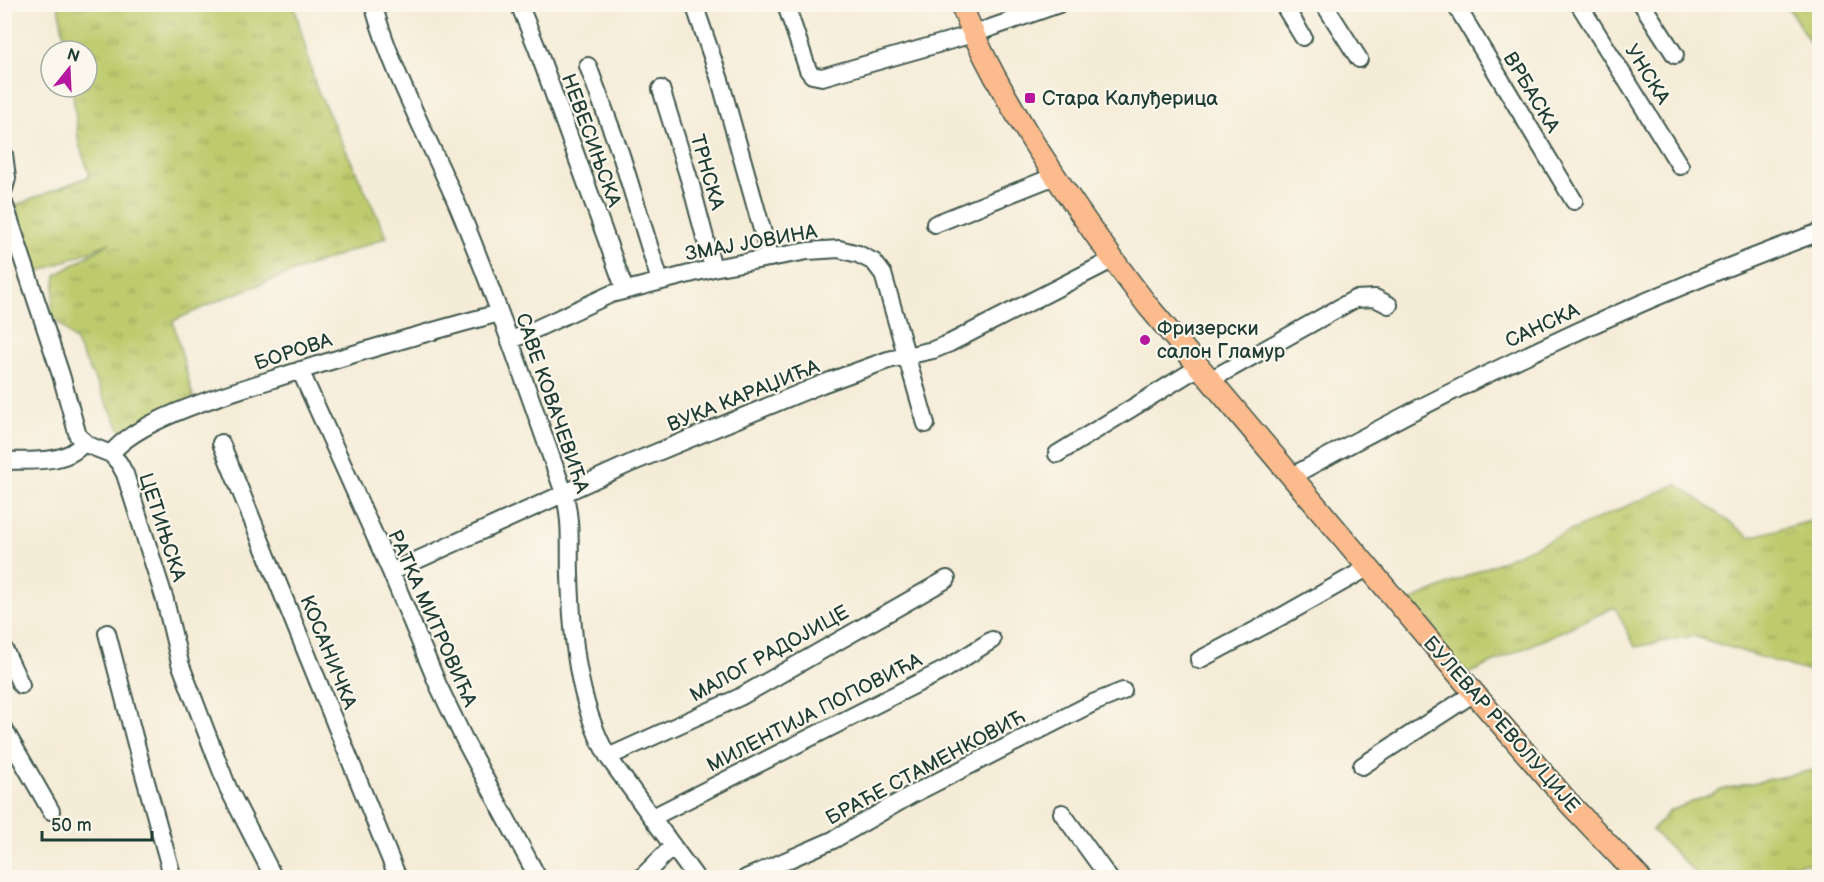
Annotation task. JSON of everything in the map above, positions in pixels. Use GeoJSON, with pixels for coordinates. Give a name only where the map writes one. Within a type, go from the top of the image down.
{"type":"FeatureCollection","features":[{"type":"Feature","properties":{"kind":"main road","name":"БУЛЕВАР РЕВОЛУЦИЈЕ"},"geometry":{"type":"LineString","coordinates":[[961,4],[973,34],[1016,113],[1054,176],[1112,260],[1474,693],[1569,803],[1640,878]]}},
{"type":"Feature","properties":{"kind":"street","name":"САВЕ КОВАЧЕВИЋА"},"geometry":{"type":"LineString","coordinates":[[373,4],[385,44],[481,262],[564,493],[569,511],[570,584],[576,661],[588,710],[608,756],[696,878]]}},
{"type":"Feature","properties":{"kind":"street","name":"НЕВЕСИЊСКА"},"geometry":{"type":"LineString","coordinates":[[519,4],[625,290]]}},
{"type":"Feature","properties":{"kind":"street"},"geometry":{"type":"LineString","coordinates":[[694,4],[720,80],[770,258]]}},
{"type":"Feature","properties":{"kind":"street"},"geometry":{"type":"LineString","coordinates":[[786,5],[808,70],[812,75],[819,77],[973,34],[1059,4]]}},
{"type":"Feature","properties":{"kind":"street"},"geometry":{"type":"LineString","coordinates":[[1283,4],[1303,38]]}},
{"type":"Feature","properties":{"kind":"street"},"geometry":{"type":"LineString","coordinates":[[1324,4],[1359,59]]}},
{"type":"Feature","properties":{"kind":"street","name":"ВРБАСКА"},"geometry":{"type":"LineString","coordinates":[[1455,4],[1574,201]]}},
{"type":"Feature","properties":{"kind":"street","name":"УНСКА"},"geometry":{"type":"LineString","coordinates":[[1579,4],[1680,166]]}},
{"type":"Feature","properties":{"kind":"street"},"geometry":{"type":"LineString","coordinates":[[1642,4],[1675,55]]}},
{"type":"Feature","properties":{"kind":"street"},"geometry":{"type":"LineString","coordinates":[[588,66],[621,155],[660,281]]}},
{"type":"Feature","properties":{"kind":"street","name":"ТРНСКА"},"geometry":{"type":"LineString","coordinates":[[661,89],[691,185],[713,268]]}},
{"type":"Feature","properties":{"kind":"street"},"geometry":{"type":"LineString","coordinates":[[4,154],[7,178],[4,189]]}},
{"type":"Feature","properties":{"kind":"street"},"geometry":{"type":"LineString","coordinates":[[935,224],[1054,176]]}},
{"type":"Feature","properties":{"kind":"street"},"geometry":{"type":"LineString","coordinates":[[4,203],[58,366],[75,428],[84,442],[111,454]]}},
{"type":"Feature","properties":{"kind":"street","name":"САНСКА"},"geometry":{"type":"LineString","coordinates":[[1292,476],[1365,436],[1533,351],[1758,255],[1820,232]]}},
{"type":"Feature","properties":{"kind":"street","name":"ЗМАЈ ЈОВИНА"},"geometry":{"type":"LineString","coordinates":[[510,342],[611,294],[625,290],[713,268],[808,251],[839,249],[858,254],[874,262],[883,274],[926,424]]}},
{"type":"Feature","properties":{"kind":"street","name":"ВУКА КАРАЏИЋА"},"geometry":{"type":"LineString","coordinates":[[391,572],[564,493],[822,384],[888,360],[933,350],[950,343],[1112,260]]}},
{"type":"Feature","properties":{"kind":"street"},"geometry":{"type":"LineString","coordinates":[[1057,454],[1205,373],[1355,299],[1375,298],[1389,305]]}},
{"type":"Feature","properties":{"kind":"street","name":"БОРОВА"},"geometry":{"type":"LineString","coordinates":[[111,454],[125,439],[195,404],[382,344],[500,313]]}},
{"type":"Feature","properties":{"kind":"street","name":"РАТКА МИТРОВИЋА"},"geometry":{"type":"LineString","coordinates":[[300,370],[391,572],[438,685],[538,878]]}},
{"type":"Feature","properties":{"kind":"street"},"geometry":{"type":"LineString","coordinates":[[4,461],[65,457],[75,452],[84,442]]}},
{"type":"Feature","properties":{"kind":"street","name":"КОСАНИЧКА"},"geometry":{"type":"LineString","coordinates":[[221,443],[398,878]]}},
{"type":"Feature","properties":{"kind":"street","name":"ЦЕТИЊСКА"},"geometry":{"type":"LineString","coordinates":[[111,454],[125,474],[165,600],[180,663],[204,726],[228,788],[274,878]]}},
{"type":"Feature","properties":{"kind":"street"},"geometry":{"type":"LineString","coordinates":[[1199,660],[1287,614],[1369,567]]}},
{"type":"Feature","properties":{"kind":"street","name":"МАЛОГ РАДОЈИЦЕ"},"geometry":{"type":"LineString","coordinates":[[608,756],[740,697],[947,579]]}},
{"type":"Feature","properties":{"kind":"street"},"geometry":{"type":"LineString","coordinates":[[107,633],[173,878]]}},
{"type":"Feature","properties":{"kind":"street","name":"МИЛЕНТИЈА ПОПОВИЋА"},"geometry":{"type":"LineString","coordinates":[[653,817],[946,669],[992,640]]}},
{"type":"Feature","properties":{"kind":"street"},"geometry":{"type":"LineString","coordinates":[[4,648],[21,685]]}},
{"type":"Feature","properties":{"kind":"street","name":"БРАЋЕ СТАМЕНКОВИЋ"},"geometry":{"type":"LineString","coordinates":[[746,878],[833,840],[911,795],[1093,703],[1123,691]]}},
{"type":"Feature","properties":{"kind":"street"},"geometry":{"type":"LineString","coordinates":[[1362,766],[1474,693]]}},
{"type":"Feature","properties":{"kind":"street"},"geometry":{"type":"LineString","coordinates":[[4,729],[51,811]]}},
{"type":"Feature","properties":{"kind":"street"},"geometry":{"type":"LineString","coordinates":[[1062,813],[1109,878]]}},
{"type":"Feature","properties":{"kind":"street"},"geometry":{"type":"LineString","coordinates":[[641,878],[673,846]]}},
{"type":"Feature","properties":{"kind":"green space"},"geometry":{"type":"Polygon","coordinates":[[[58,5],[294,5],[316,87],[387,237],[224,298],[173,321],[195,404],[125,439],[75,341],[51,314],[56,275],[110,243],[29,276],[16,205],[90,176],[79,144],[73,99],[99,99],[99,39],[65,39],[58,5]]]}},
{"type":"Feature","properties":{"kind":"green space"},"geometry":{"type":"Polygon","coordinates":[[[1787,5],[1819,5],[1819,58],[1787,5]]]}},
{"type":"Feature","properties":{"kind":"green space"},"geometry":{"type":"Polygon","coordinates":[[[1677,484],[1750,537],[1819,519],[1819,675],[1693,636],[1635,647],[1615,607],[1461,677],[1401,605],[1677,484]]]}},
{"type":"Feature","properties":{"kind":"green space"},"geometry":{"type":"Polygon","coordinates":[[[1819,769],[1819,865],[1801,863],[1771,877],[1699,877],[1652,830],[1670,811],[1724,789],[1819,769]]]}},
{"type":"Feature","properties":{"kind":"place","name":"Стара Калуђерица"},"geometry":{"type":"Point","coordinates":[1030,98]}},
{"type":"Feature","properties":{"kind":"place","name":"Фризерски салон Гламур"},"geometry":{"type":"Point","coordinates":[1145,340]}}]}
